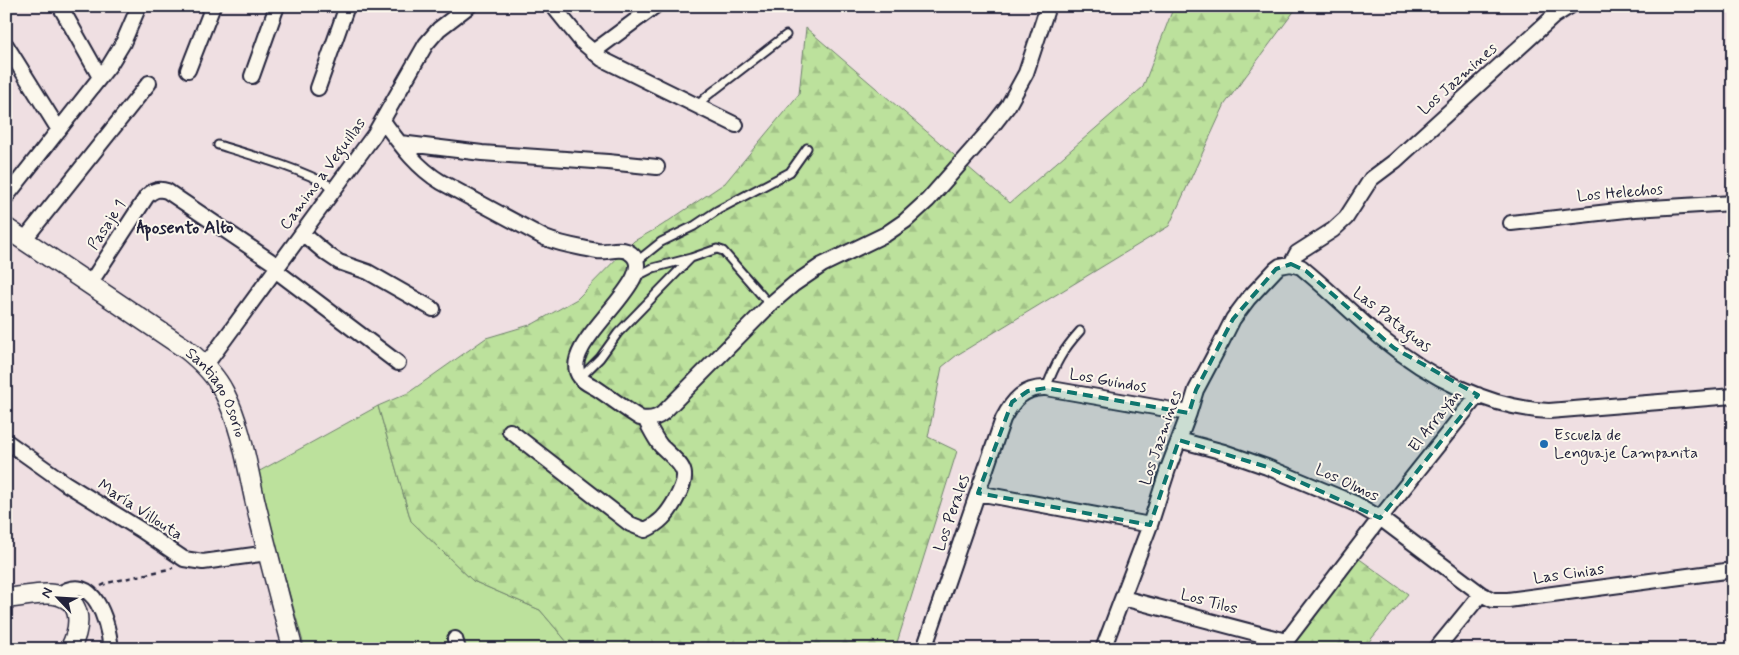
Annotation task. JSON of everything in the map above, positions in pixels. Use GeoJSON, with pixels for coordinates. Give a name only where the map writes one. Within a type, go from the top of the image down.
{"type":"FeatureCollection","features":[{"type":"Feature","properties":{"kind":"street"},"geometry":{"type":"LineString","coordinates":[[9,187],[59,130],[100,77],[123,43],[139,6]]}},
{"type":"Feature","properties":{"kind":"street"},"geometry":{"type":"LineString","coordinates":[[188,70],[213,6]]}},
{"type":"Feature","properties":{"kind":"street"},"geometry":{"type":"LineString","coordinates":[[252,76],[277,6]]}},
{"type":"Feature","properties":{"kind":"street"},"geometry":{"type":"LineString","coordinates":[[318,88],[347,6]]}},
{"type":"Feature","properties":{"kind":"street"},"geometry":{"type":"LineString","coordinates":[[553,6],[582,42],[593,52],[612,64],[736,125]]}},
{"type":"Feature","properties":{"kind":"street"},"geometry":{"type":"LineString","coordinates":[[593,52],[654,6]]}},
{"type":"Feature","properties":{"kind":"street"},"geometry":{"type":"LineString","coordinates":[[383,121],[420,167],[434,178],[545,238],[571,246],[598,251],[621,250],[630,254],[636,262],[636,271],[633,279],[619,301],[603,318],[580,349],[576,366],[580,378],[636,415],[645,419],[655,419],[664,413],[783,292],[822,266],[886,234],[905,221],[928,200],[987,133],[1008,106],[1028,66],[1048,6]]}},
{"type":"Feature","properties":{"kind":"street","name":"Los Jazmines"},"geometry":{"type":"LineString","coordinates":[[1103,649],[1150,525],[1196,390],[1233,319],[1248,299],[1276,269],[1280,266],[1291,264],[1297,253],[1333,230],[1346,218],[1371,179],[1395,160],[1554,16],[1570,6]]}},
{"type":"Feature","properties":{"kind":"street"},"geometry":{"type":"LineString","coordinates":[[63,8],[100,77]]}},
{"type":"Feature","properties":{"kind":"street","name":"Camino a Veguillas"},"geometry":{"type":"LineString","coordinates":[[205,366],[383,121],[426,44],[462,8]]}},
{"type":"Feature","properties":{"kind":"street"},"geometry":{"type":"LineString","coordinates":[[6,45],[59,130]]}},
{"type":"Feature","properties":{"kind":"street"},"geometry":{"type":"LineString","coordinates":[[24,240],[149,83]]}},
{"type":"Feature","properties":{"kind":"street"},"geometry":{"type":"LineString","coordinates":[[400,143],[482,153],[657,167]]}},
{"type":"Feature","properties":{"kind":"street","name":"Pasaje 1"},"geometry":{"type":"LineString","coordinates":[[89,285],[147,196],[154,190],[167,191],[277,268]]}},
{"type":"Feature","properties":{"kind":"street","name":"Los Helechos"},"geometry":{"type":"LineString","coordinates":[[1511,223],[1635,209],[1733,202]]}},
{"type":"Feature","properties":{"kind":"street","name":"Santiago Osorio"},"geometry":{"type":"LineString","coordinates":[[6,228],[174,340],[205,366],[224,392],[234,418],[293,649]]}},
{"type":"Feature","properties":{"kind":"street"},"geometry":{"type":"LineString","coordinates":[[302,232],[339,262],[368,272],[433,309]]}},
{"type":"Feature","properties":{"kind":"street","name":"Las Pataguas"},"geometry":{"type":"LineString","coordinates":[[1291,264],[1301,267],[1381,338],[1402,354],[1440,377],[1478,395]]}},
{"type":"Feature","properties":{"kind":"street"},"geometry":{"type":"LineString","coordinates":[[277,268],[398,363]]}},
{"type":"Feature","properties":{"kind":"street","name":"Los Guindos"},"geometry":{"type":"LineString","coordinates":[[1022,394],[1034,388],[1046,388],[1189,413]]}},
{"type":"Feature","properties":{"kind":"street","name":"Los Perales"},"geometry":{"type":"LineString","coordinates":[[924,649],[1003,419],[1012,402],[1022,394]]}},
{"type":"Feature","properties":{"kind":"street","name":"El Arrayán"},"geometry":{"type":"LineString","coordinates":[[1283,645],[1380,518],[1478,395],[1514,408],[1549,411],[1733,396]]}},
{"type":"Feature","properties":{"kind":"street"},"geometry":{"type":"LineString","coordinates":[[510,431],[630,524],[645,530],[657,525],[672,507],[684,485],[685,474],[678,460],[660,444],[645,419]]}},
{"type":"Feature","properties":{"kind":"street","name":"Los Olmos"},"geometry":{"type":"LineString","coordinates":[[1178,440],[1224,452],[1335,494],[1380,518],[1481,594]]}},
{"type":"Feature","properties":{"kind":"street","name":"María Villouta"},"geometry":{"type":"LineString","coordinates":[[6,441],[65,483],[134,525],[184,559],[203,562],[268,552]]}},
{"type":"Feature","properties":{"kind":"street"},"geometry":{"type":"LineString","coordinates":[[978,493],[1150,525]]}},
{"type":"Feature","properties":{"kind":"street","name":"Las Cinias"},"geometry":{"type":"LineString","coordinates":[[1481,594],[1493,600],[1508,600],[1733,570]]}},
{"type":"Feature","properties":{"kind":"street"},"geometry":{"type":"LineString","coordinates":[[58,596],[68,590],[79,589],[94,597],[106,622],[111,649]]}},
{"type":"Feature","properties":{"kind":"street"},"geometry":{"type":"LineString","coordinates":[[6,598],[44,594],[68,600],[79,619],[77,632],[70,649]]}},
{"type":"Feature","properties":{"kind":"street"},"geometry":{"type":"LineString","coordinates":[[1436,649],[1481,594]]}},
{"type":"Feature","properties":{"kind":"street","name":"Los Tilos"},"geometry":{"type":"LineString","coordinates":[[1123,598],[1283,645]]}},
{"type":"Feature","properties":{"kind":"lane"},"geometry":{"type":"LineString","coordinates":[[697,106],[707,96],[786,35]]}},
{"type":"Feature","properties":{"kind":"lane"},"geometry":{"type":"LineString","coordinates":[[218,145],[319,179],[335,188]]}},
{"type":"Feature","properties":{"kind":"lane"},"geometry":{"type":"LineString","coordinates":[[636,262],[661,242],[694,226],[718,210],[790,172],[807,148]]}},
{"type":"Feature","properties":{"kind":"lane"},"geometry":{"type":"LineString","coordinates":[[633,279],[653,268],[691,258],[717,248],[723,251],[770,306]]}},
{"type":"Feature","properties":{"kind":"lane"},"geometry":{"type":"LineString","coordinates":[[580,378],[600,358],[618,333],[691,258]]}},
{"type":"Feature","properties":{"kind":"lane"},"geometry":{"type":"LineString","coordinates":[[1046,388],[1058,359],[1080,331]]}},
{"type":"Feature","properties":{"kind":"path"},"geometry":{"type":"LineString","coordinates":[[102,585],[173,568]]}},
{"type":"Feature","properties":{"kind":"highlighted area"},"geometry":{"type":"Polygon","coordinates":[[[1291,264],[1306,271],[1394,348],[1478,395],[1380,518],[1267,467],[1179,440],[1150,525],[978,493],[1012,402],[1028,391],[1046,388],[1189,413],[1196,390],[1233,319],[1276,269],[1291,264]]]}},
{"type":"Feature","properties":{"kind":"green space"},"geometry":{"type":"Polygon","coordinates":[[[1174,6],[1298,6],[1225,104],[1169,226],[957,355],[942,367],[928,437],[957,451],[895,649],[573,649],[540,610],[473,581],[411,521],[378,406],[408,393],[486,338],[533,324],[577,299],[634,241],[661,226],[725,183],[799,94],[806,28],[1010,203],[1143,87],[1174,6]]]}},
{"type":"Feature","properties":{"kind":"green space"},"geometry":{"type":"Polygon","coordinates":[[[378,406],[411,521],[473,581],[540,610],[573,649],[305,649],[256,473],[378,406]]]}},
{"type":"Feature","properties":{"kind":"green space"},"geometry":{"type":"Polygon","coordinates":[[[1354,555],[1408,594],[1363,649],[1281,649],[1354,555]]]}},
{"type":"Feature","properties":{"kind":"place","name":"Escuela de Lenguaje Campanita"},"geometry":{"type":"Point","coordinates":[1544,444]}},
{"type":"Feature","properties":{"kind":"district","name":"Aposento Alto"},"geometry":{"type":"Point","coordinates":[185,228]}}]}
